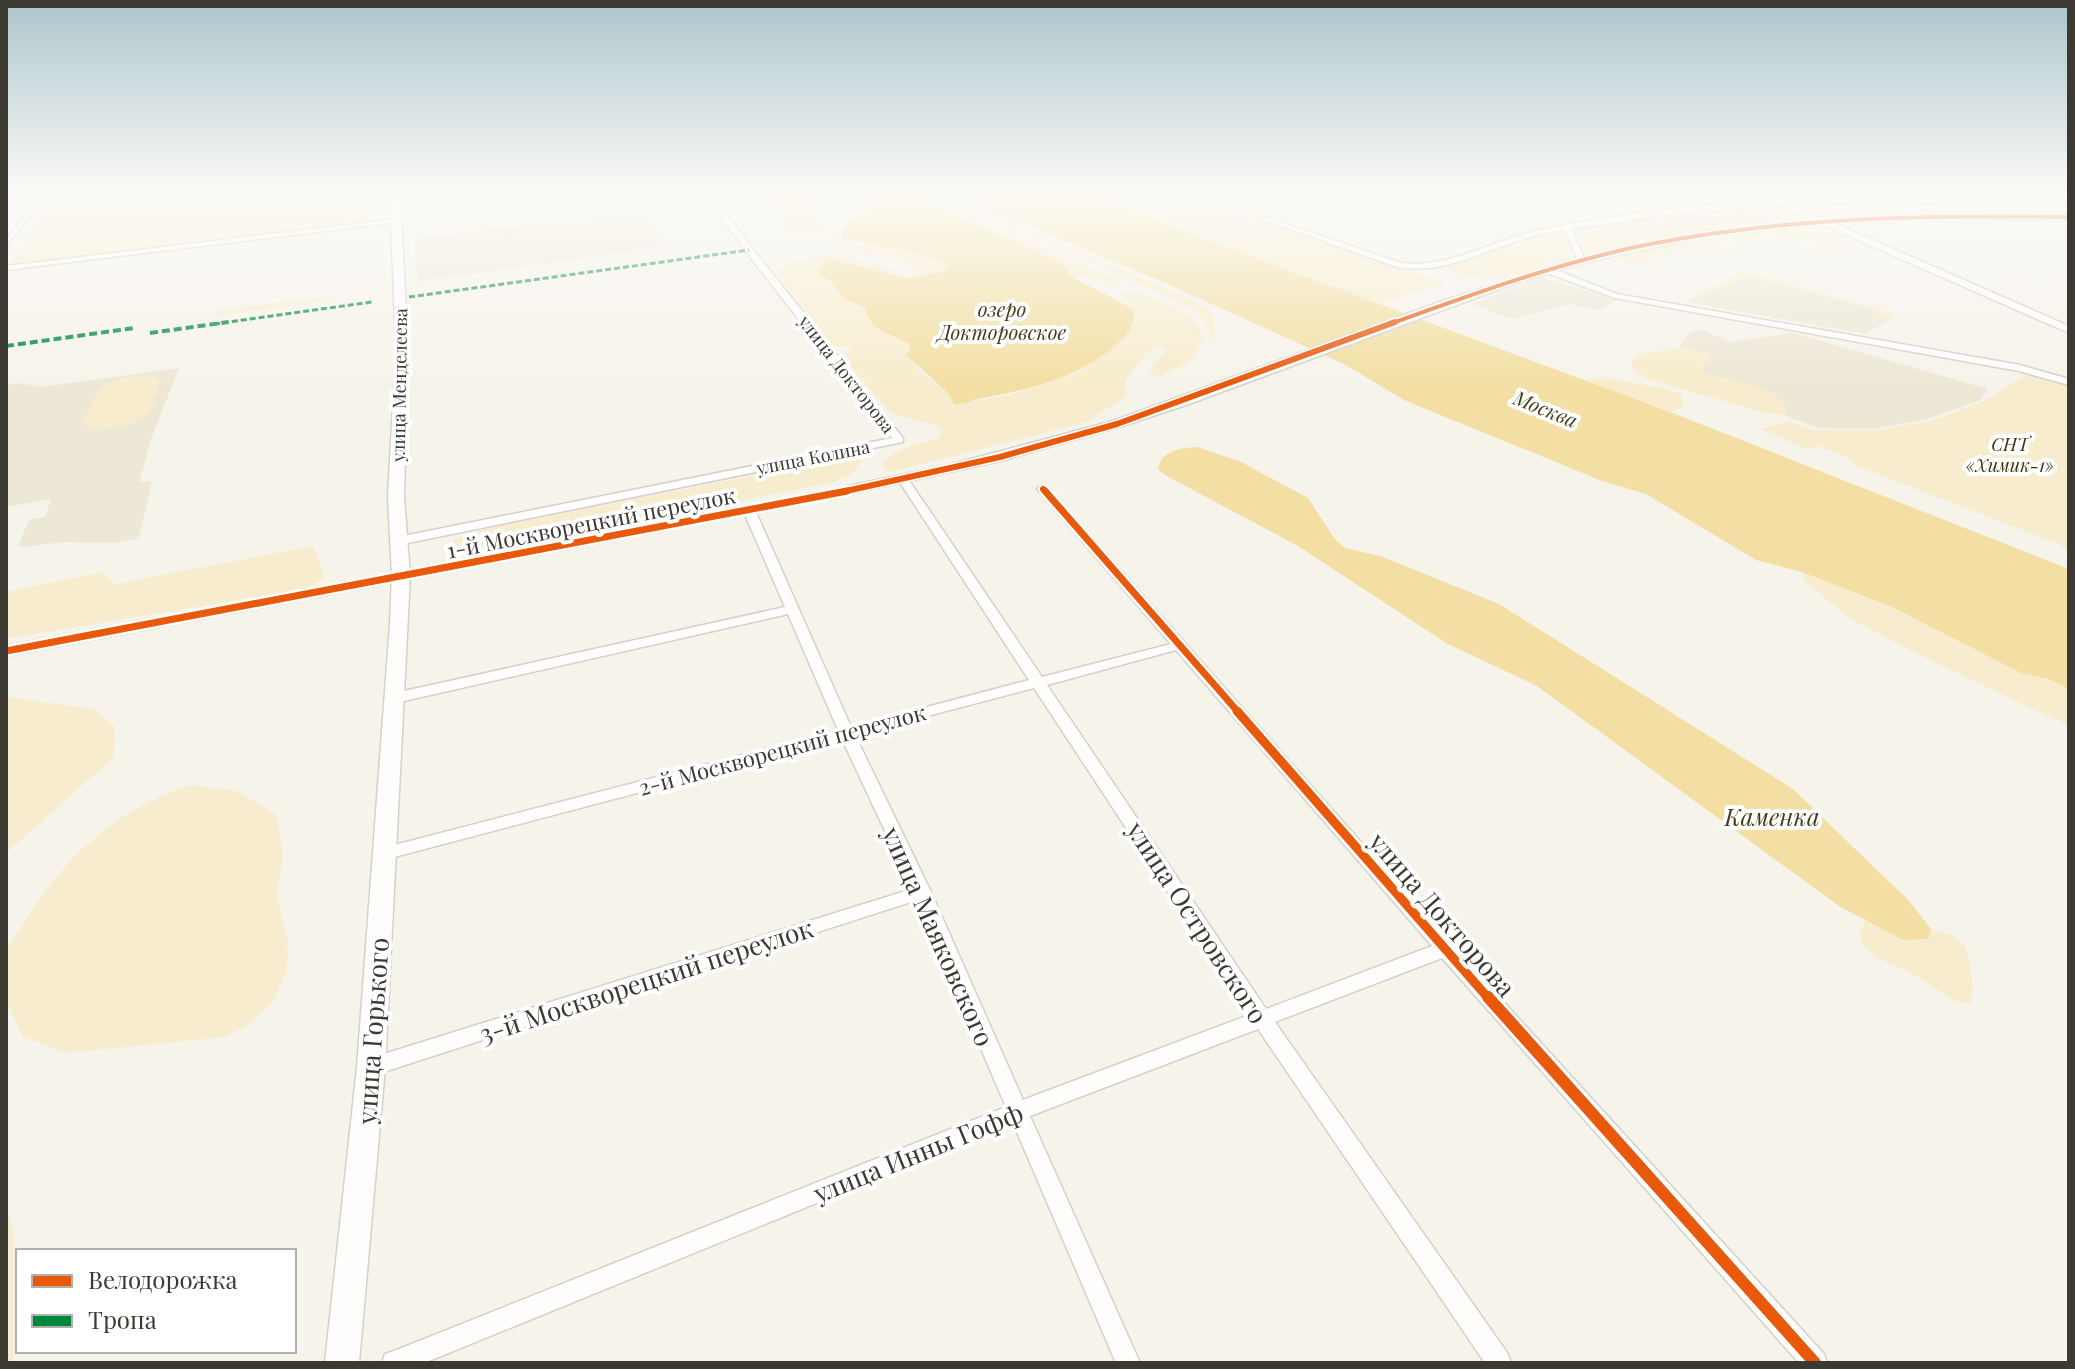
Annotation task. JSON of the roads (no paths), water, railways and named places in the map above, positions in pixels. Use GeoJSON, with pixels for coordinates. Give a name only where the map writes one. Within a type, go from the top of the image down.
{"type":"FeatureCollection","features":[{"type":"Feature","properties":{"kind":"main road","name":"улица Менделеева"},"geometry":{"type":"LineString","coordinates":[[398,257],[402,351],[396,496],[401,576]]}},
{"type":"Feature","properties":{"kind":"main road","name":"улица Горького"},"geometry":{"type":"LineString","coordinates":[[342,1363],[371,1067],[401,576]]}},
{"type":"Feature","properties":{"kind":"street"},"geometry":{"type":"LineString","coordinates":[[6,268],[98,257]]}},
{"type":"Feature","properties":{"kind":"street","name":"улица Докторова"},"geometry":{"type":"LineString","coordinates":[[754,257],[899,440]]}},
{"type":"Feature","properties":{"kind":"street"},"geometry":{"type":"LineString","coordinates":[[1376,257],[1400,265],[1423,268],[1461,257]]}},
{"type":"Feature","properties":{"kind":"street"},"geometry":{"type":"LineString","coordinates":[[1580,257],[1582,261]]}},
{"type":"Feature","properties":{"kind":"street","name":"1-й Москворецкий переулок"},"geometry":{"type":"LineString","coordinates":[[6,651],[749,510],[1045,445],[1178,403],[1452,304],[1600,257]]}},
{"type":"Feature","properties":{"kind":"street"},"geometry":{"type":"LineString","coordinates":[[1903,257],[2069,330]]}},
{"type":"Feature","properties":{"kind":"street"},"geometry":{"type":"LineString","coordinates":[[1550,271],[1615,296],[2020,368],[2069,382]]}},
{"type":"Feature","properties":{"kind":"street","name":"улица Колина"},"geometry":{"type":"LineString","coordinates":[[398,541],[899,440]]}},
{"type":"Feature","properties":{"kind":"street","name":"улица Островского"},"geometry":{"type":"LineString","coordinates":[[902,478],[1040,681],[1262,1019],[1499,1363]]}},
{"type":"Feature","properties":{"kind":"street","name":"улица Докторова"},"geometry":{"type":"LineString","coordinates":[[1043,489],[1445,949],[1815,1363]]}},
{"type":"Feature","properties":{"kind":"street","name":"улица Маяковского"},"geometry":{"type":"LineString","coordinates":[[749,510],[846,732],[922,892],[1128,1363]]}},
{"type":"Feature","properties":{"kind":"street"},"geometry":{"type":"LineString","coordinates":[[395,698],[792,609]]}},
{"type":"Feature","properties":{"kind":"street","name":"2-й Москворецкий переулок"},"geometry":{"type":"LineString","coordinates":[[383,854],[1181,645]]}},
{"type":"Feature","properties":{"kind":"street","name":"3-й Москворецкий переулок"},"geometry":{"type":"LineString","coordinates":[[371,1067],[922,892]]}},
{"type":"Feature","properties":{"kind":"street","name":"улица Инны Гофф"},"geometry":{"type":"LineString","coordinates":[[394,1363],[1016,1112],[1445,949]]}},
{"type":"Feature","properties":{"kind":"water","name":"озеро Докторовское"},"geometry":{"type":"Polygon","coordinates":[[[930,257],[1047,257],[1063,264],[1072,277],[1132,308],[1130,329],[1100,357],[1068,375],[1033,387],[954,404],[947,392],[906,355],[911,348],[909,344],[876,327],[865,308],[843,298],[832,281],[819,275],[818,270],[824,262],[835,260],[907,278],[942,272],[950,266],[930,257]]]}},
{"type":"Feature","properties":{"kind":"water","name":"Москва"},"geometry":{"type":"Polygon","coordinates":[[[1103,257],[1252,257],[1670,412],[2069,569],[2069,689],[2048,679],[2021,673],[1892,607],[1802,572],[1756,560],[1646,494],[1602,481],[1404,400],[1344,364],[1103,257]]]}},
{"type":"Feature","properties":{"kind":"water","name":"Каменка"},"geometry":{"type":"Polygon","coordinates":[[[1197,447],[1241,462],[1308,498],[1335,539],[1345,548],[1380,556],[1499,604],[1793,789],[1909,901],[1931,929],[1928,939],[1903,940],[1839,906],[1537,686],[1446,643],[1298,546],[1158,469],[1167,454],[1197,447]]]}},
{"type":"Feature","properties":{"kind":"park label","name":"СНТ «Химик-1»"},"geometry":{"type":"Point","coordinates":[2010,454]}}]}
